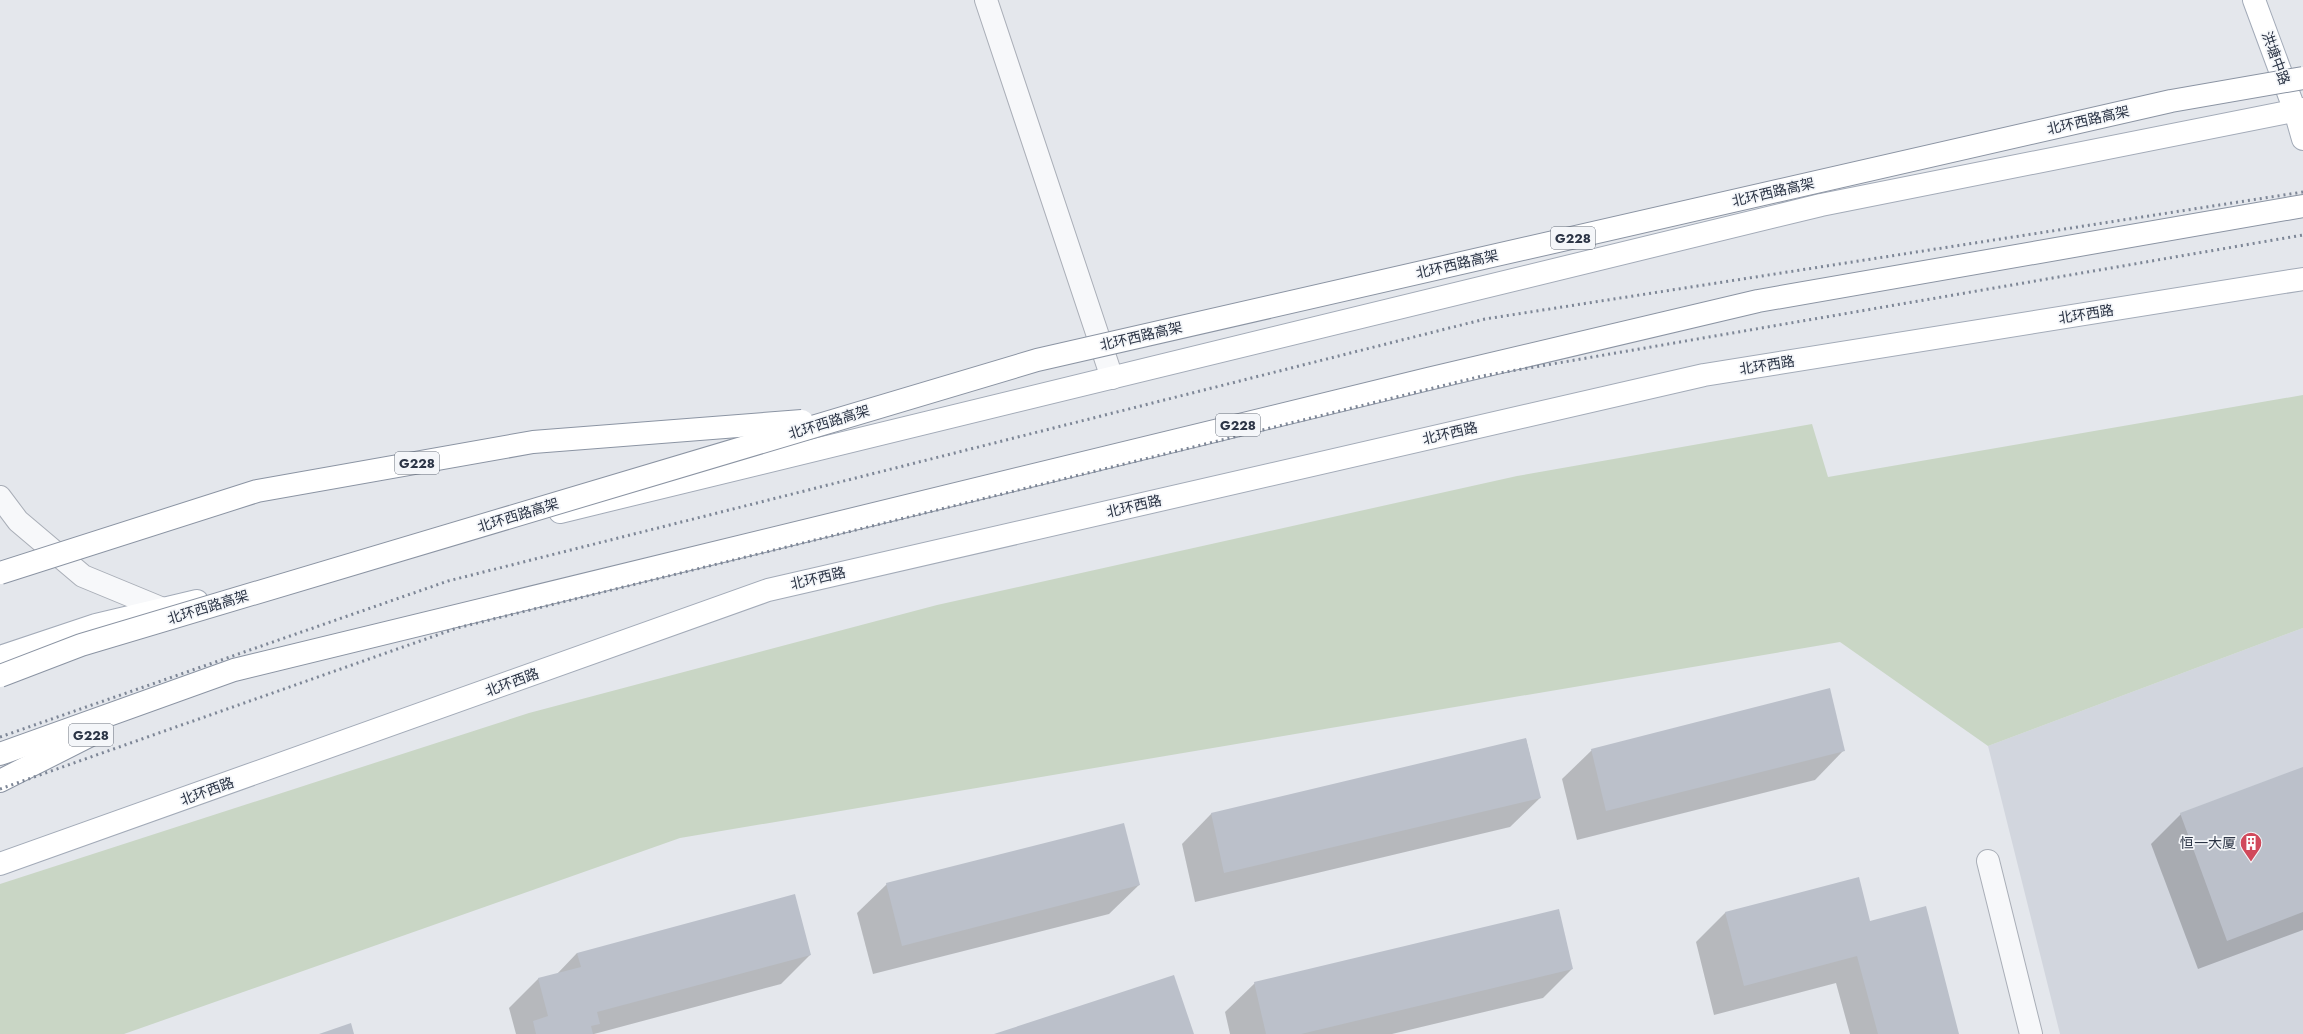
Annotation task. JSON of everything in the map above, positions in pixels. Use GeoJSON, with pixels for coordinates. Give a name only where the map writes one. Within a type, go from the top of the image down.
{"type":"FeatureCollection","features":[{"type":"Feature","properties":{"kind":"main road","name":"洪塘中路"},"geometry":{"type":"LineString","coordinates":[[2254,0],[2299,110],[2303,139]]}},
{"type":"Feature","properties":{"kind":"main road","name":"北环西路高架"},"geometry":{"type":"LineString","coordinates":[[0,676],[81,645],[1044,358],[2170,101],[2303,78]]}},
{"type":"Feature","properties":{"kind":"main road"},"geometry":{"type":"LineString","coordinates":[[0,657],[96,625],[1821,205],[2299,110]]}},
{"type":"Feature","properties":{"kind":"main road","name":"G228"},"geometry":{"type":"LineString","coordinates":[[0,781],[183,689],[242,668],[1428,379],[1758,301],[2303,206]]}},
{"type":"Feature","properties":{"kind":"main road","name":"北环西路"},"geometry":{"type":"LineString","coordinates":[[0,864],[768,590],[1704,375],[2303,279]]}},
{"type":"Feature","properties":{"kind":"main road","name":"G228"},"geometry":{"type":"LineString","coordinates":[[0,573],[257,491],[533,442],[848,417]]}},
{"type":"Feature","properties":{"kind":"main road"},"geometry":{"type":"LineString","coordinates":[[0,754],[183,689]]}},
{"type":"Feature","properties":{"kind":"street"},"geometry":{"type":"LineString","coordinates":[[986,0],[1112,378]]}},
{"type":"Feature","properties":{"kind":"street"},"geometry":{"type":"LineString","coordinates":[[0,497],[18,521],[83,576],[163,609]]}},
{"type":"Feature","properties":{"kind":"street"},"geometry":{"type":"LineString","coordinates":[[1988,860],[2031,1034]]}},
{"type":"Feature","properties":{"kind":"shaded area"},"geometry":{"type":"Polygon","coordinates":[[[2303,628],[2303,1034],[2060,1034],[1988,746],[2303,628]]]}},
{"type":"Feature","properties":{"kind":"green space"},"geometry":{"type":"Polygon","coordinates":[[[2303,395],[2303,628],[1988,746],[1840,642],[680,838],[124,1034],[0,1034],[0,884],[529,713],[937,605],[1517,476],[1812,424],[1828,477],[2303,395]]]}},
{"type":"Feature","properties":{"kind":"building"},"geometry":{"type":"Polygon","coordinates":[[[1830,688],[1845,751],[1606,811],[1591,749],[1830,688]]]}},
{"type":"Feature","properties":{"kind":"building"},"geometry":{"type":"Polygon","coordinates":[[[1526,738],[1541,798],[1224,873],[1211,813],[1526,738]]]}},
{"type":"Feature","properties":{"kind":"building","name":"恒一大厦"},"geometry":{"type":"Polygon","coordinates":[[[2303,767],[2303,912],[2227,941],[2180,813],[2303,767]]]}},
{"type":"Feature","properties":{"kind":"building"},"geometry":{"type":"Polygon","coordinates":[[[1124,823],[1140,885],[902,946],[886,883],[1124,823]]]}},
{"type":"Feature","properties":{"kind":"building"},"geometry":{"type":"Polygon","coordinates":[[[1859,877],[1870,921],[1926,906],[1959,1034],[1878,1034],[1857,956],[1744,986],[1725,912],[1859,877]]]}},
{"type":"Feature","properties":{"kind":"building"},"geometry":{"type":"Polygon","coordinates":[[[795,894],[811,955],[597,1012],[600,1024],[591,1026],[593,1034],[536,1034],[533,1021],[548,1016],[538,978],[581,967],[577,953],[795,894]]]}},
{"type":"Feature","properties":{"kind":"building"},"geometry":{"type":"Polygon","coordinates":[[[1559,909],[1573,969],[1301,1034],[1266,1034],[1254,982],[1559,909]]]}},
{"type":"Feature","properties":{"kind":"building"},"geometry":{"type":"Polygon","coordinates":[[[1174,975],[1194,1034],[994,1034],[1174,975]]]}},
{"type":"Feature","properties":{"kind":"building"},"geometry":{"type":"Polygon","coordinates":[[[351,1023],[354,1034],[319,1034],[351,1023]]]}},
{"type":"Feature","properties":{"kind":"railway"},"geometry":{"type":"LineString","coordinates":[[0,737],[448,581],[1485,319],[2303,192]]}},
{"type":"Feature","properties":{"kind":"railway"},"geometry":{"type":"LineString","coordinates":[[0,789],[457,628],[1482,376],[2303,235]]}},
{"type":"Feature","properties":{"kind":"place","name":"恒一大厦"},"geometry":{"type":"Point","coordinates":[2251,862]}}]}
